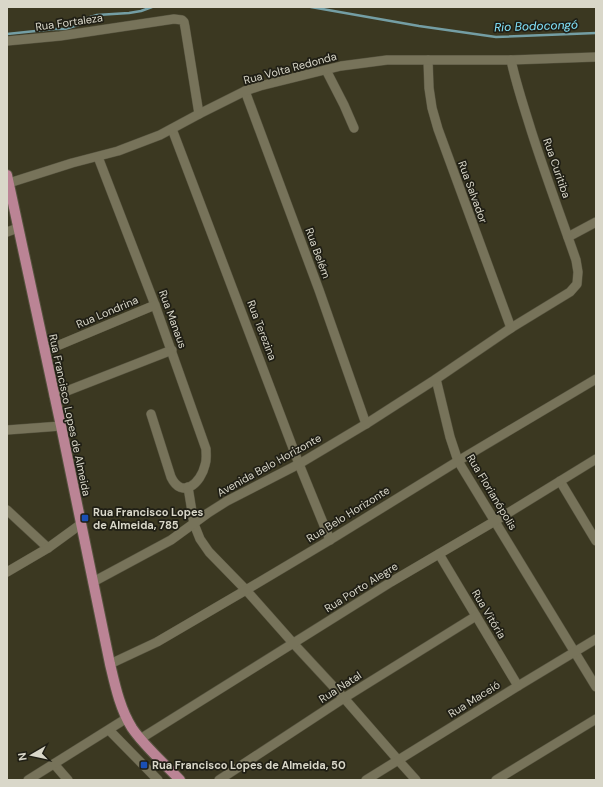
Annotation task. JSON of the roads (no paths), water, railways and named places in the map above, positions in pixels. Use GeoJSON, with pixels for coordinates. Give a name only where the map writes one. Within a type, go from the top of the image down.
{"type":"FeatureCollection","features":[{"type":"Feature","properties":{"kind":"main road","name":"Rua Francisco Lopes de Almeida"},"geometry":{"type":"LineString","coordinates":[[8,179],[118,696],[131,726],[140,739],[180,780]]}},
{"type":"Feature","properties":{"kind":"street","name":"Rua Fortaleza"},"geometry":{"type":"LineString","coordinates":[[7,41],[60,36],[174,19],[182,20],[185,27],[199,114]]}},
{"type":"Feature","properties":{"kind":"street","name":"Rua Volta Redonda"},"geometry":{"type":"LineString","coordinates":[[8,179],[98,156],[140,143],[160,135],[245,91],[341,66],[386,60],[512,60],[596,57]]}},
{"type":"Feature","properties":{"kind":"street","name":"Rua Salvador"},"geometry":{"type":"LineString","coordinates":[[428,60],[429,88],[432,108],[438,130],[512,328]]}},
{"type":"Feature","properties":{"kind":"street","name":"Rua Curitiba"},"geometry":{"type":"LineString","coordinates":[[512,60],[523,104],[576,260],[578,272],[577,284],[570,292],[512,328]]}},
{"type":"Feature","properties":{"kind":"street"},"geometry":{"type":"LineString","coordinates":[[326,70],[354,128]]}},
{"type":"Feature","properties":{"kind":"street","name":"Rua Belém"},"geometry":{"type":"LineString","coordinates":[[245,91],[319,290],[366,424]]}},
{"type":"Feature","properties":{"kind":"street","name":"Rua Terezina"},"geometry":{"type":"LineString","coordinates":[[172,129],[299,464],[330,540]]}},
{"type":"Feature","properties":{"kind":"street","name":"Rua Manaus"},"geometry":{"type":"LineString","coordinates":[[98,156],[172,350],[206,449],[207,458],[202,474],[193,486],[188,487]]}},
{"type":"Feature","properties":{"kind":"street"},"geometry":{"type":"LineString","coordinates":[[568,237],[596,222]]}},
{"type":"Feature","properties":{"kind":"street"},"geometry":{"type":"LineString","coordinates":[[7,232],[18,228]]}},
{"type":"Feature","properties":{"kind":"street","name":"Rua Londrina"},"geometry":{"type":"LineString","coordinates":[[45,351],[155,305]]}},
{"type":"Feature","properties":{"kind":"street"},"geometry":{"type":"LineString","coordinates":[[436,379],[512,328]]}},
{"type":"Feature","properties":{"kind":"street"},"geometry":{"type":"LineString","coordinates":[[54,396],[172,350]]}},
{"type":"Feature","properties":{"kind":"street","name":"Avenida Belo Horizonte"},"geometry":{"type":"LineString","coordinates":[[93,582],[171,540],[227,501],[299,464],[366,424],[436,379]]}},
{"type":"Feature","properties":{"kind":"street","name":"Rua Florianópolis"},"geometry":{"type":"LineString","coordinates":[[436,379],[450,437],[458,461],[596,686]]}},
{"type":"Feature","properties":{"kind":"street","name":"Rua Belo Horizonte"},"geometry":{"type":"LineString","coordinates":[[110,664],[157,642],[246,590],[596,379]]}},
{"type":"Feature","properties":{"kind":"street"},"geometry":{"type":"LineString","coordinates":[[151,414],[171,477],[174,483],[179,487],[188,487],[194,524],[200,539],[209,552],[246,590],[416,780]]}},
{"type":"Feature","properties":{"kind":"street"},"geometry":{"type":"LineString","coordinates":[[7,430],[61,426]]}},
{"type":"Feature","properties":{"kind":"street","name":"Rua Porto Alegre"},"geometry":{"type":"LineString","coordinates":[[140,739],[391,582],[596,460]]}},
{"type":"Feature","properties":{"kind":"street"},"geometry":{"type":"LineString","coordinates":[[560,482],[596,541]]}},
{"type":"Feature","properties":{"kind":"street"},"geometry":{"type":"LineString","coordinates":[[7,510],[48,548]]}},
{"type":"Feature","properties":{"kind":"street"},"geometry":{"type":"LineString","coordinates":[[7,572],[48,548],[81,524]]}},
{"type":"Feature","properties":{"kind":"street","name":"Rua Vitória"},"geometry":{"type":"LineString","coordinates":[[439,554],[518,686]]}},
{"type":"Feature","properties":{"kind":"street","name":"Rua Natal"},"geometry":{"type":"LineString","coordinates":[[219,780],[344,698],[476,616]]}},
{"type":"Feature","properties":{"kind":"street","name":"Rua Maceió"},"geometry":{"type":"LineString","coordinates":[[366,780],[596,639]]}},
{"type":"Feature","properties":{"kind":"street"},"geometry":{"type":"LineString","coordinates":[[28,780],[127,718]]}},
{"type":"Feature","properties":{"kind":"street"},"geometry":{"type":"LineString","coordinates":[[496,780],[596,720]]}},
{"type":"Feature","properties":{"kind":"street"},"geometry":{"type":"LineString","coordinates":[[109,730],[158,780]]}},
{"type":"Feature","properties":{"kind":"street"},"geometry":{"type":"LineString","coordinates":[[54,764],[68,780]]}},
{"type":"Feature","properties":{"kind":"waterway","name":"Rio Bodocongó"},"geometry":{"type":"LineString","coordinates":[[7,34],[65,29],[78,25],[87,18],[97,15],[129,13],[152,7]]}},
{"type":"Feature","properties":{"kind":"waterway","name":"Rio Bodocongó"},"geometry":{"type":"LineString","coordinates":[[311,7],[419,26],[496,37],[596,33]]}},
{"type":"Feature","properties":{"kind":"place","name":"Rua Francisco Lopes de Almeida, 785"},"geometry":{"type":"Point","coordinates":[85,518]}},
{"type":"Feature","properties":{"kind":"place","name":"Rua Francisco Lopes de Almeida, 50"},"geometry":{"type":"Point","coordinates":[144,765]}}]}
